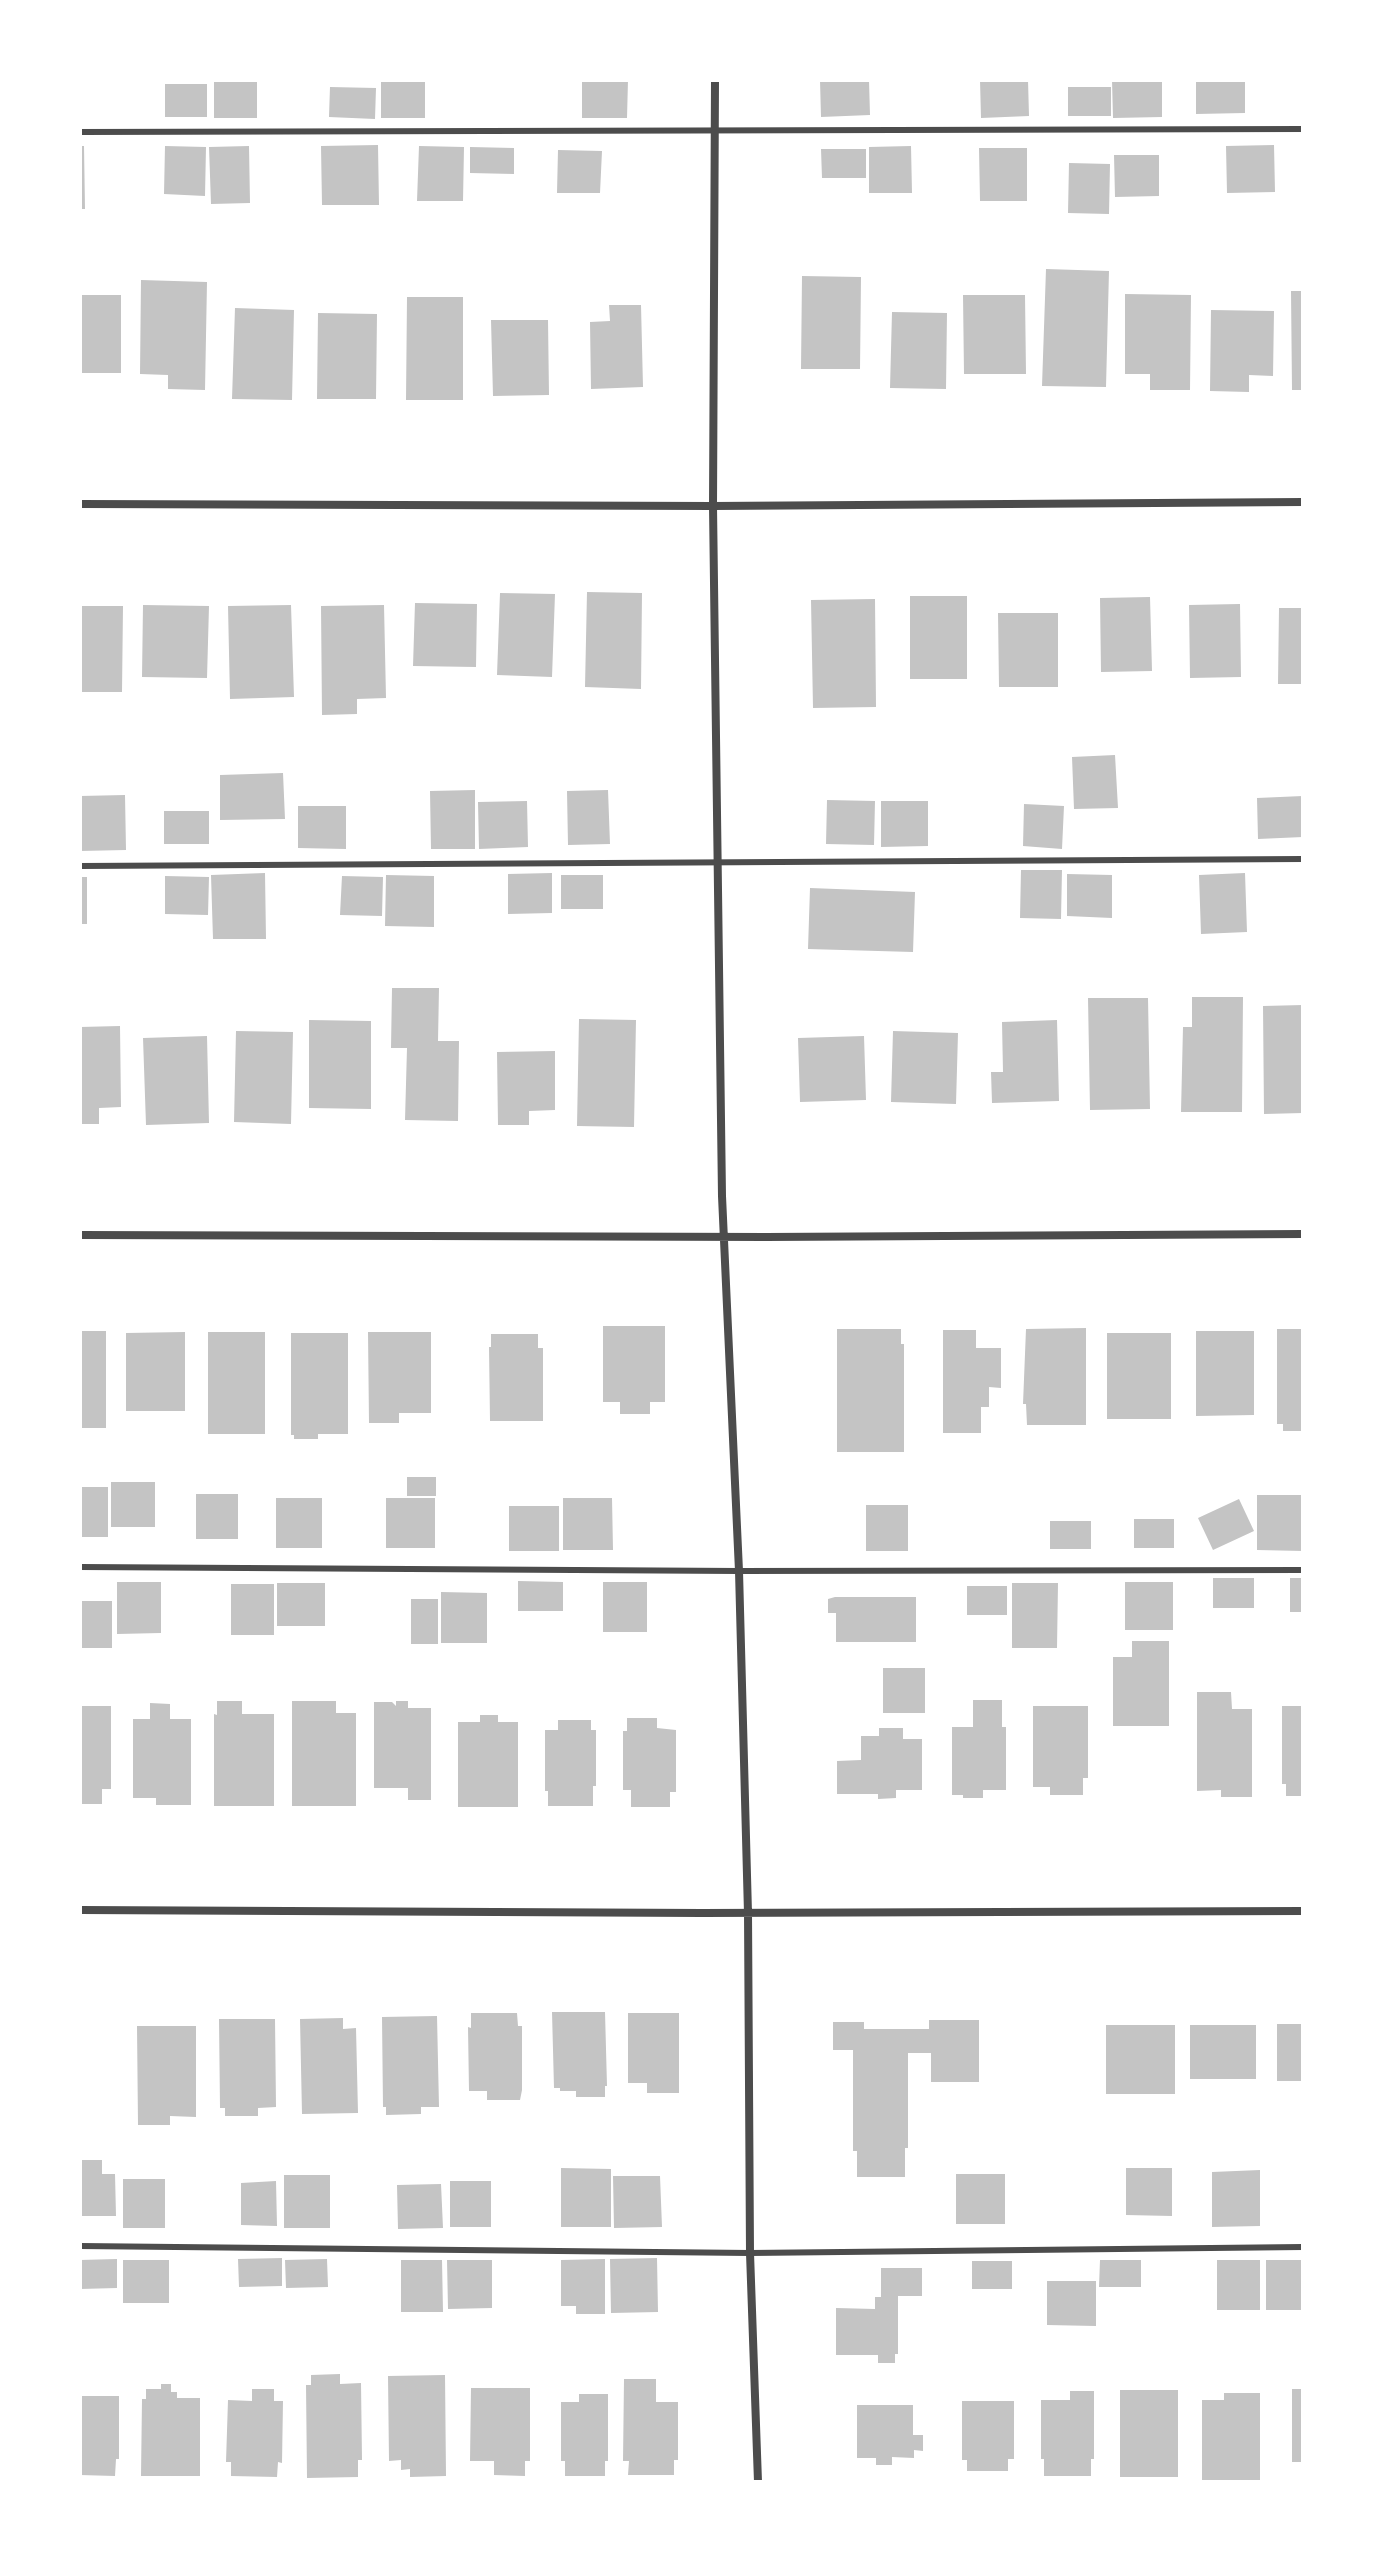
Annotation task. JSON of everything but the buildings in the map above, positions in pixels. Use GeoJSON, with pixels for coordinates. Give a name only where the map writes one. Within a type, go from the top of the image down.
{"type":"FeatureCollection","features":[{"type":"Feature","properties":{"kind":"street"},"geometry":{"type":"LineString","coordinates":[[715,80],[713,506],[724,1237],[739,1571],[748,1913],[750,2253],[758,2482]]}},
{"type":"Feature","properties":{"kind":"street"},"geometry":{"type":"LineString","coordinates":[[80,504],[713,506],[1303,502]]}},
{"type":"Feature","properties":{"kind":"street"},"geometry":{"type":"LineString","coordinates":[[80,1235],[724,1237],[1303,1234]]}},
{"type":"Feature","properties":{"kind":"street"},"geometry":{"type":"LineString","coordinates":[[80,1910],[748,1913],[1303,1911]]}},
{"type":"Feature","properties":{"kind":"lane"},"geometry":{"type":"LineString","coordinates":[[80,132],[1303,129]]}},
{"type":"Feature","properties":{"kind":"lane"},"geometry":{"type":"LineString","coordinates":[[80,866],[1303,859]]}},
{"type":"Feature","properties":{"kind":"lane"},"geometry":{"type":"LineString","coordinates":[[80,1567],[1303,1570]]}},
{"type":"Feature","properties":{"kind":"lane"},"geometry":{"type":"LineString","coordinates":[[80,2246],[750,2253],[1303,2247]]}}]}
